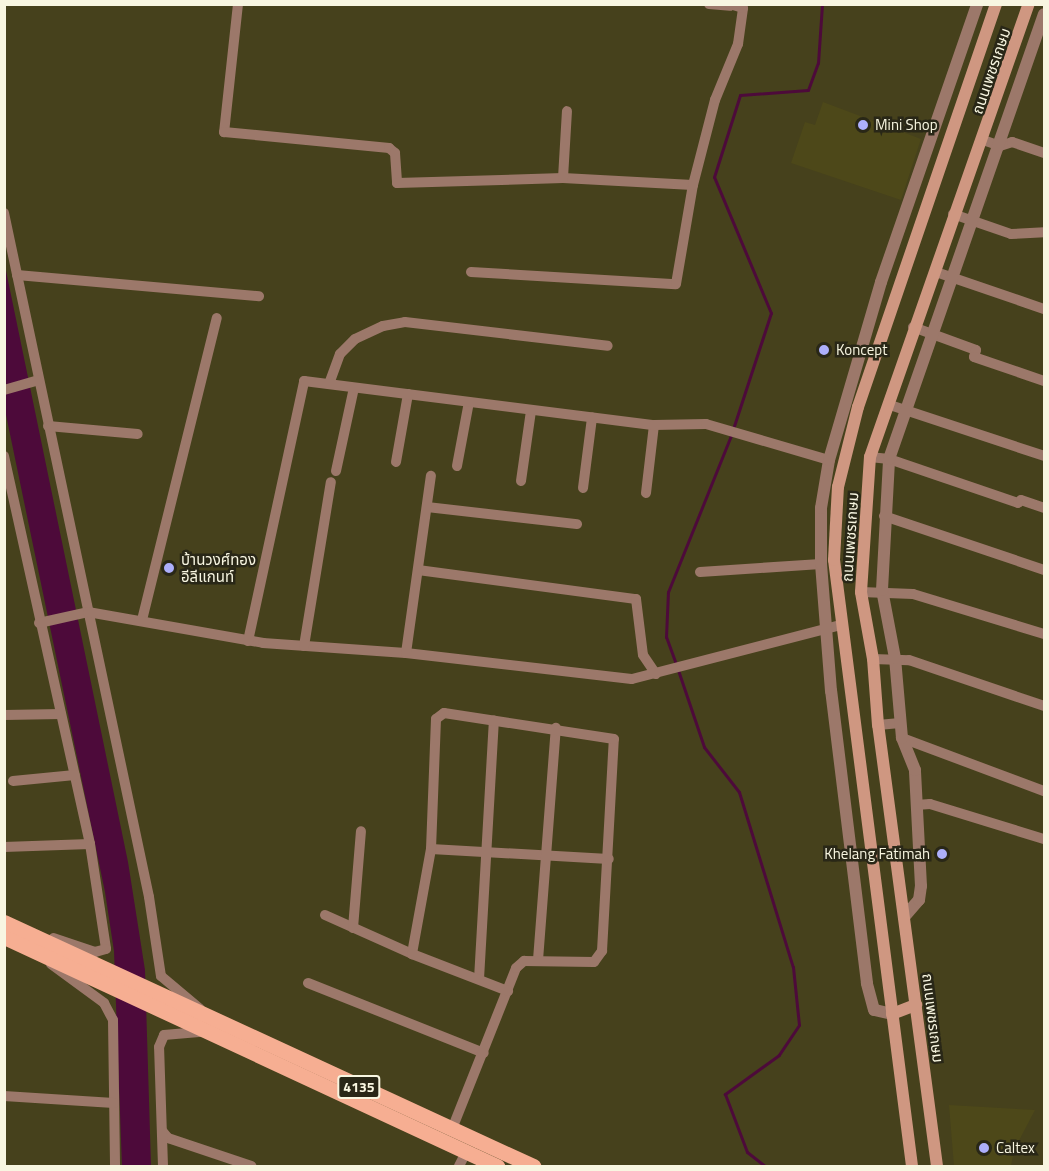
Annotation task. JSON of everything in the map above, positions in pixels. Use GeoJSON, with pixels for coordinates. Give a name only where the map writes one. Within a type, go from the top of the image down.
{"type":"FeatureCollection","features":[{"type":"Feature","properties":{"kind":"main road","name":"ถนนเพชรเกษม"},"geometry":{"type":"LineString","coordinates":[[912,1167],[841,626],[834,560],[838,487],[852,405],[996,4]]}},
{"type":"Feature","properties":{"kind":"main road","name":"ถนนเพชรเกษม"},"geometry":{"type":"LineString","coordinates":[[937,1167],[878,725],[873,659],[861,592],[870,457],[890,405],[913,327],[936,272],[953,214],[983,140],[1029,4]]}},
{"type":"Feature","properties":{"kind":"main road","name":"4135"},"geometry":{"type":"LineString","coordinates":[[6,928],[35,952],[86,977],[182,1013],[208,1018],[533,1167]]}},
{"type":"Feature","properties":{"kind":"main road","name":"4135"},"geometry":{"type":"LineString","coordinates":[[6,928],[94,962],[182,1013],[202,1032],[496,1167]]}},
{"type":"Feature","properties":{"kind":"main road"},"geometry":{"type":"LineString","coordinates":[[892,1014],[916,1005]]}},
{"type":"Feature","properties":{"kind":"street"},"geometry":{"type":"LineString","coordinates":[[238,4],[224,132],[389,148],[396,158],[397,183],[562,178],[693,185]]}},
{"type":"Feature","properties":{"kind":"street"},"geometry":{"type":"LineString","coordinates":[[471,272],[676,284],[693,185],[720,87],[738,44],[743,8],[709,4]]}},
{"type":"Feature","properties":{"kind":"street"},"geometry":{"type":"LineString","coordinates":[[892,1014],[874,1010],[867,983],[831,691],[828,628],[821,564],[820,508],[829,460],[852,405],[881,282],[977,4]]}},
{"type":"Feature","properties":{"kind":"street"},"geometry":{"type":"LineString","coordinates":[[904,917],[914,909],[920,893],[915,770],[902,738],[895,658],[882,590],[884,516],[889,459],[1041,30],[1044,14]]}},
{"type":"Feature","properties":{"kind":"street"},"geometry":{"type":"LineString","coordinates":[[562,178],[567,111]]}},
{"type":"Feature","properties":{"kind":"street"},"geometry":{"type":"LineString","coordinates":[[983,140],[1000,146],[1012,142],[1044,153]]}},
{"type":"Feature","properties":{"kind":"street"},"geometry":{"type":"LineString","coordinates":[[4,213],[149,897],[161,976],[208,1018]]}},
{"type":"Feature","properties":{"kind":"street"},"geometry":{"type":"LineString","coordinates":[[953,214],[1011,234],[1044,232]]}},
{"type":"Feature","properties":{"kind":"street"},"geometry":{"type":"LineString","coordinates":[[936,272],[1044,309]]}},
{"type":"Feature","properties":{"kind":"street"},"geometry":{"type":"LineString","coordinates":[[17,276],[259,296]]}},
{"type":"Feature","properties":{"kind":"street"},"geometry":{"type":"LineString","coordinates":[[142,620],[217,318]]}},
{"type":"Feature","properties":{"kind":"street"},"geometry":{"type":"LineString","coordinates":[[329,384],[340,354],[355,339],[383,326],[405,322],[608,346]]}},
{"type":"Feature","properties":{"kind":"street"},"geometry":{"type":"LineString","coordinates":[[913,327],[976,350],[974,357],[1044,381]]}},
{"type":"Feature","properties":{"kind":"street"},"geometry":{"type":"LineString","coordinates":[[4,390],[38,380]]}},
{"type":"Feature","properties":{"kind":"street"},"geometry":{"type":"LineString","coordinates":[[248,641],[304,381],[654,425],[706,424],[750,435],[829,460]]}},
{"type":"Feature","properties":{"kind":"street"},"geometry":{"type":"LineString","coordinates":[[336,471],[354,388]]}},
{"type":"Feature","properties":{"kind":"street"},"geometry":{"type":"LineString","coordinates":[[396,462],[408,394]]}},
{"type":"Feature","properties":{"kind":"street"},"geometry":{"type":"LineString","coordinates":[[457,466],[469,402]]}},
{"type":"Feature","properties":{"kind":"street"},"geometry":{"type":"LineString","coordinates":[[890,405],[1044,456]]}},
{"type":"Feature","properties":{"kind":"street"},"geometry":{"type":"LineString","coordinates":[[521,481],[531,411]]}},
{"type":"Feature","properties":{"kind":"street"},"geometry":{"type":"LineString","coordinates":[[583,488],[592,418]]}},
{"type":"Feature","properties":{"kind":"street"},"geometry":{"type":"LineString","coordinates":[[646,493],[654,425]]}},
{"type":"Feature","properties":{"kind":"street"},"geometry":{"type":"LineString","coordinates":[[48,426],[138,434]]}},
{"type":"Feature","properties":{"kind":"street"},"geometry":{"type":"LineString","coordinates":[[4,456],[39,623],[90,844],[106,949],[95,952],[6,928]]}},
{"type":"Feature","properties":{"kind":"street"},"geometry":{"type":"LineString","coordinates":[[870,457],[889,459],[1018,503],[1021,500],[1044,508]]}},
{"type":"Feature","properties":{"kind":"street"},"geometry":{"type":"LineString","coordinates":[[406,653],[431,476]]}},
{"type":"Feature","properties":{"kind":"street"},"geometry":{"type":"LineString","coordinates":[[304,646],[331,482]]}},
{"type":"Feature","properties":{"kind":"street"},"geometry":{"type":"LineString","coordinates":[[427,507],[578,524]]}},
{"type":"Feature","properties":{"kind":"street"},"geometry":{"type":"LineString","coordinates":[[884,516],[1044,570]]}},
{"type":"Feature","properties":{"kind":"street"},"geometry":{"type":"LineString","coordinates":[[700,572],[821,564]]}},
{"type":"Feature","properties":{"kind":"street"},"geometry":{"type":"LineString","coordinates":[[418,570],[636,599],[643,655],[656,674]]}},
{"type":"Feature","properties":{"kind":"street"},"geometry":{"type":"LineString","coordinates":[[861,592],[882,590],[933,599],[1044,634]]}},
{"type":"Feature","properties":{"kind":"street"},"geometry":{"type":"LineString","coordinates":[[39,623],[88,612],[248,641],[406,653],[632,679],[656,674],[692,661],[841,626]]}},
{"type":"Feature","properties":{"kind":"street"},"geometry":{"type":"LineString","coordinates":[[873,659],[895,658],[1044,706]]}},
{"type":"Feature","properties":{"kind":"street"},"geometry":{"type":"LineString","coordinates":[[4,715],[61,714]]}},
{"type":"Feature","properties":{"kind":"street"},"geometry":{"type":"LineString","coordinates":[[412,954],[431,849],[439,715],[555,728],[614,739],[609,859],[598,958],[594,962],[524,961],[516,968],[453,1129]]}},
{"type":"Feature","properties":{"kind":"street"},"geometry":{"type":"LineString","coordinates":[[479,979],[494,720]]}},
{"type":"Feature","properties":{"kind":"street"},"geometry":{"type":"LineString","coordinates":[[878,725],[900,723]]}},
{"type":"Feature","properties":{"kind":"street"},"geometry":{"type":"LineString","coordinates":[[538,960],[548,856],[555,728]]}},
{"type":"Feature","properties":{"kind":"street"},"geometry":{"type":"LineString","coordinates":[[902,738],[1044,791]]}},
{"type":"Feature","properties":{"kind":"street"},"geometry":{"type":"LineString","coordinates":[[13,781],[75,775]]}},
{"type":"Feature","properties":{"kind":"street"},"geometry":{"type":"LineString","coordinates":[[916,805],[930,804],[1044,839]]}},
{"type":"Feature","properties":{"kind":"street"},"geometry":{"type":"LineString","coordinates":[[353,928],[361,831]]}},
{"type":"Feature","properties":{"kind":"street"},"geometry":{"type":"LineString","coordinates":[[4,847],[90,844]]}},
{"type":"Feature","properties":{"kind":"street"},"geometry":{"type":"LineString","coordinates":[[431,849],[609,859]]}},
{"type":"Feature","properties":{"kind":"street"},"geometry":{"type":"LineString","coordinates":[[325,915],[412,954],[508,991]]}},
{"type":"Feature","properties":{"kind":"street"},"geometry":{"type":"LineString","coordinates":[[35,952],[104,1003],[113,1020],[115,1167]]}},
{"type":"Feature","properties":{"kind":"street"},"geometry":{"type":"LineString","coordinates":[[308,983],[484,1053]]}},
{"type":"Feature","properties":{"kind":"street"},"geometry":{"type":"LineString","coordinates":[[163,1167],[159,1047],[164,1035],[202,1032]]}},
{"type":"Feature","properties":{"kind":"street"},"geometry":{"type":"LineString","coordinates":[[4,1096],[114,1103]]}},
{"type":"Feature","properties":{"kind":"street"},"geometry":{"type":"LineString","coordinates":[[163,1132],[168,1138],[251,1167]]}},
{"type":"Feature","properties":{"kind":"street"},"geometry":{"type":"LineString","coordinates":[[459,1167],[466,1152]]}},
{"type":"Feature","properties":{"kind":"shaded area"},"geometry":{"type":"Polygon","coordinates":[[[823,102],[921,139],[901,200],[791,163],[805,122],[815,125],[823,102]]]}},
{"type":"Feature","properties":{"kind":"shaded area"},"geometry":{"type":"Polygon","coordinates":[[[4,261],[128,862],[145,970],[151,1166],[122,1166],[114,951],[105,892],[5,410],[4,261]]]}},
{"type":"Feature","properties":{"kind":"shaded area"},"geometry":{"type":"Polygon","coordinates":[[[949,1105],[1035,1110],[1014,1150],[1011,1166],[954,1166],[949,1105]]]}},
{"type":"Feature","properties":{"kind":"waterway"},"geometry":{"type":"LineString","coordinates":[[733,429],[771,313],[714,177],[740,95],[808,90],[818,63],[822,4]]}},
{"type":"Feature","properties":{"kind":"waterway"},"geometry":{"type":"LineString","coordinates":[[676,664],[666,637],[668,592],[731,435]]}},
{"type":"Feature","properties":{"kind":"waterway"},"geometry":{"type":"LineString","coordinates":[[678,670],[704,747],[739,792],[793,967],[799,1025],[779,1055],[725,1094],[747,1152],[765,1166]]}},
{"type":"Feature","properties":{"kind":"place","name":"Mini Shop"},"geometry":{"type":"Point","coordinates":[863,125]}},
{"type":"Feature","properties":{"kind":"place","name":"Koncept"},"geometry":{"type":"Point","coordinates":[824,350]}},
{"type":"Feature","properties":{"kind":"place","name":"บ้านวงศ์ทอง อีลีแกนท์"},"geometry":{"type":"Point","coordinates":[169,568]}},
{"type":"Feature","properties":{"kind":"place","name":"Khelang Fatimah"},"geometry":{"type":"Point","coordinates":[942,854]}},
{"type":"Feature","properties":{"kind":"place","name":"Caltex"},"geometry":{"type":"Point","coordinates":[984,1148]}}]}
